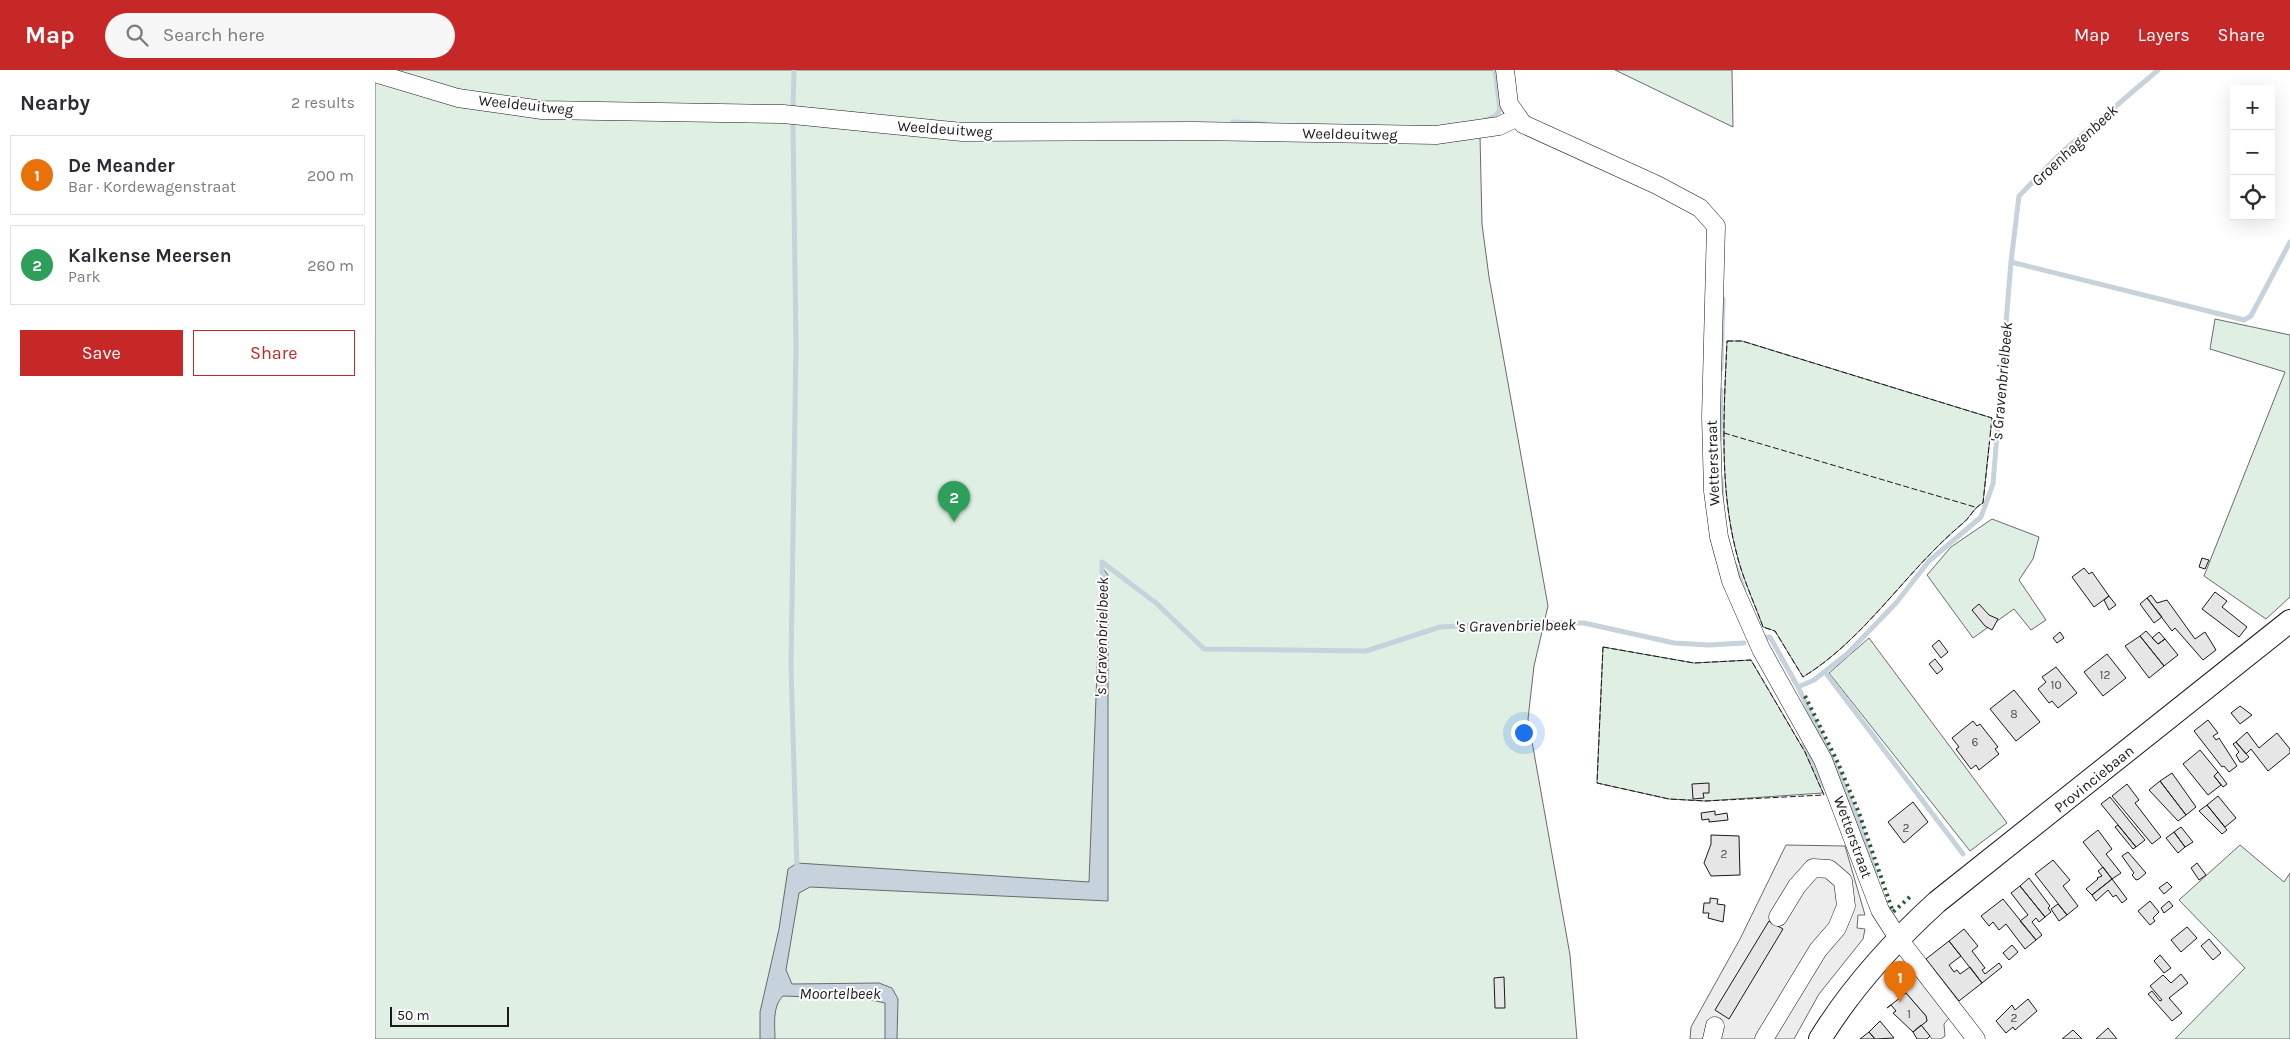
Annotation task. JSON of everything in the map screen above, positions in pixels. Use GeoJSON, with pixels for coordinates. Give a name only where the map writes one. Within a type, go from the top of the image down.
{"type":"FeatureCollection","features":[{"type":"Feature","properties":{"kind":"main road","name":"Provinciebaan"},"geometry":{"type":"LineString","coordinates":[[1820,1039],[1864,977],[1898,938],[1937,902],[2290,621]]}},
{"type":"Feature","properties":{"kind":"street"},"geometry":{"type":"LineString","coordinates":[[1505,70],[1509,104],[1517,117]]}},
{"type":"Feature","properties":{"kind":"street","name":"Weeldeuitweg"},"geometry":{"type":"LineString","coordinates":[[375,73],[459,98],[542,110],[783,114],[962,132],[1194,131],[1436,135],[1499,126],[1517,117]]}},
{"type":"Feature","properties":{"kind":"street","name":"Wetterstraat"},"geometry":{"type":"LineString","coordinates":[[1517,117],[1523,124],[1648,181],[1700,208],[1715,226],[1711,417],[1713,491],[1719,536],[1731,581],[1750,628],[1823,760],[1880,910],[1898,938],[1976,1039]]}},
{"type":"Feature","properties":{"kind":"street"},"geometry":{"type":"LineString","coordinates":[[1764,1039],[1818,950],[1837,928],[1846,906],[1843,882],[1829,869],[1813,868],[1797,886],[1778,917]]}},
{"type":"Feature","properties":{"kind":"green space"},"geometry":{"type":"Polygon","coordinates":[[[375,70],[1500,70],[1505,130],[1480,136],[1482,224],[1489,277],[1548,606],[1534,666],[1528,719],[1570,955],[1577,1039],[375,1039],[375,70]]]}},
{"type":"Feature","properties":{"kind":"green space"},"geometry":{"type":"Polygon","coordinates":[[[1615,70],[1732,70],[1733,127],[1615,70]]]}},
{"type":"Feature","properties":{"kind":"green space"},"geometry":{"type":"Polygon","coordinates":[[[2215,319],[2290,335],[2290,597],[2266,619],[2204,576],[2285,372],[2210,349],[2215,319]]]}},
{"type":"Feature","properties":{"kind":"green space"},"geometry":{"type":"Polygon","coordinates":[[[1727,341],[1742,341],[1992,418],[1983,503],[1922,562],[1846,644],[1803,677],[1775,631],[1763,627],[1736,551],[1727,500],[1725,473],[1724,420],[1727,341]]]}},
{"type":"Feature","properties":{"kind":"green space"},"geometry":{"type":"Polygon","coordinates":[[[1992,519],[2039,537],[2033,559],[2019,580],[2046,620],[2031,630],[2014,609],[1973,638],[1927,575],[1951,547],[1992,519]]]}},
{"type":"Feature","properties":{"kind":"green space"},"geometry":{"type":"Polygon","coordinates":[[[1869,638],[2007,823],[1970,851],[1829,673],[1869,638]]]}},
{"type":"Feature","properties":{"kind":"green space"},"geometry":{"type":"Polygon","coordinates":[[[1603,647],[1694,663],[1751,660],[1805,752],[1823,793],[1706,801],[1669,799],[1597,783],[1603,647]]]}},
{"type":"Feature","properties":{"kind":"green space"},"geometry":{"type":"Polygon","coordinates":[[[2240,845],[2284,882],[2290,873],[2290,1039],[2175,1039],[2245,968],[2179,900],[2240,845]]]}},
{"type":"Feature","properties":{"kind":"shaded area"},"geometry":{"type":"Polygon","coordinates":[[[1786,845],[1845,846],[1865,915],[1858,915],[1857,928],[1865,929],[1863,939],[1819,994],[1794,1039],[1690,1039],[1691,1027],[1740,939],[1786,845]]]}},
{"type":"Feature","properties":{"kind":"shaded area"},"geometry":{"type":"Polygon","coordinates":[[[1906,963],[1949,1018],[1944,1024],[1945,1036],[1941,1039],[1932,1039],[1921,1025],[1927,1021],[1926,1016],[1894,979],[1906,963]]]}},
{"type":"Feature","properties":{"kind":"water","name":"Moortelbeek"},"geometry":{"type":"Polygon","coordinates":[[[1101,566],[1108,575],[1108,901],[810,887],[799,893],[786,970],[792,984],[879,983],[892,988],[898,999],[897,1039],[885,1039],[885,1003],[867,999],[783,996],[777,1005],[775,1039],[760,1039],[760,1012],[779,929],[788,869],[797,863],[1089,882],[1101,566]]]}},
{"type":"Feature","properties":{"kind":"building"},"geometry":{"type":"Polygon","coordinates":[[[2202,558],[2209,560],[2205,569],[2199,567],[2202,558]]]}},
{"type":"Feature","properties":{"kind":"building"},"geometry":{"type":"Polygon","coordinates":[[[2084,568],[2089,574],[2092,572],[2109,596],[2094,607],[2072,577],[2084,568]]]}},
{"type":"Feature","properties":{"kind":"building"},"geometry":{"type":"Polygon","coordinates":[[[2215,592],[2227,601],[2222,607],[2247,627],[2239,637],[2202,609],[2215,592]]]}},
{"type":"Feature","properties":{"kind":"building"},"geometry":{"type":"Polygon","coordinates":[[[2151,595],[2157,603],[2167,600],[2195,639],[2205,632],[2216,650],[2203,660],[2175,628],[2172,631],[2147,598],[2151,595]]]}},
{"type":"Feature","properties":{"kind":"building"},"geometry":{"type":"Polygon","coordinates":[[[2109,596],[2116,605],[2109,610],[2104,600],[2109,596]]]}},
{"type":"Feature","properties":{"kind":"building"},"geometry":{"type":"Polygon","coordinates":[[[2147,598],[2162,617],[2154,623],[2140,604],[2147,598]]]}},
{"type":"Feature","properties":{"kind":"building"},"geometry":{"type":"Polygon","coordinates":[[[1979,604],[1989,615],[1998,619],[1992,630],[1985,626],[1972,610],[1979,604]]]}},
{"type":"Feature","properties":{"kind":"building"},"geometry":{"type":"Polygon","coordinates":[[[2146,631],[2158,644],[2165,639],[2178,655],[2164,666],[2140,636],[2146,631]]]}},
{"type":"Feature","properties":{"kind":"building"},"geometry":{"type":"Polygon","coordinates":[[[2060,632],[2064,638],[2057,643],[2053,638],[2060,632]]]}},
{"type":"Feature","properties":{"kind":"building"},"geometry":{"type":"Polygon","coordinates":[[[2159,632],[2165,639],[2158,644],[2152,638],[2159,632]]]}},
{"type":"Feature","properties":{"kind":"building"},"geometry":{"type":"Polygon","coordinates":[[[2140,636],[2164,666],[2149,678],[2125,646],[2140,636]]]}},
{"type":"Feature","properties":{"kind":"building"},"geometry":{"type":"Polygon","coordinates":[[[1939,640],[1948,652],[1941,658],[1932,646],[1939,640]]]}},
{"type":"Feature","properties":{"kind":"building"},"geometry":{"type":"Polygon","coordinates":[[[2107,654],[2126,678],[2103,696],[2084,672],[2107,654]]]}},
{"type":"Feature","properties":{"kind":"building"},"geometry":{"type":"Polygon","coordinates":[[[1935,659],[1943,669],[1937,674],[1929,664],[1935,659]]]}},
{"type":"Feature","properties":{"kind":"building"},"geometry":{"type":"Polygon","coordinates":[[[2056,667],[2077,693],[2058,708],[2052,701],[2049,703],[2038,689],[2046,682],[2042,677],[2056,667]]]}},
{"type":"Feature","properties":{"kind":"building"},"geometry":{"type":"Polygon","coordinates":[[[2014,690],[2040,722],[2016,741],[1990,709],[2014,690]]]}},
{"type":"Feature","properties":{"kind":"building"},"geometry":{"type":"Polygon","coordinates":[[[2240,706],[2252,715],[2240,724],[2231,713],[2240,706]]]}},
{"type":"Feature","properties":{"kind":"building"},"geometry":{"type":"Polygon","coordinates":[[[2208,720],[2218,733],[2213,736],[2216,740],[2219,738],[2237,766],[2229,772],[2224,766],[2222,767],[2194,731],[2208,720]]]}},
{"type":"Feature","properties":{"kind":"building"},"geometry":{"type":"Polygon","coordinates":[[[1973,721],[1977,726],[1980,724],[1998,747],[1995,749],[1999,754],[1979,770],[1976,765],[1971,769],[1956,749],[1959,747],[1952,738],[1973,721]]]}},
{"type":"Feature","properties":{"kind":"building"},"geometry":{"type":"Polygon","coordinates":[[[2247,732],[2259,748],[2277,733],[2290,749],[2290,753],[2268,771],[2251,749],[2246,754],[2236,742],[2247,732]]]}},
{"type":"Feature","properties":{"kind":"building"},"geometry":{"type":"Polygon","coordinates":[[[2236,742],[2249,757],[2243,762],[2240,762],[2236,755],[2239,752],[2233,744],[2236,742]]]}},
{"type":"Feature","properties":{"kind":"building"},"geometry":{"type":"Polygon","coordinates":[[[2200,750],[2218,772],[2214,776],[2221,785],[2208,795],[2183,764],[2200,750]]]}},
{"type":"Feature","properties":{"kind":"building"},"geometry":{"type":"Polygon","coordinates":[[[2218,772],[2227,784],[2223,787],[2214,776],[2218,772]]]}},
{"type":"Feature","properties":{"kind":"building"},"geometry":{"type":"Polygon","coordinates":[[[2172,773],[2196,807],[2186,815],[2160,781],[2172,773]]]}},
{"type":"Feature","properties":{"kind":"building"},"geometry":{"type":"Polygon","coordinates":[[[2160,781],[2186,815],[2178,821],[2149,790],[2160,781]]]}},
{"type":"Feature","properties":{"kind":"building"},"geometry":{"type":"Polygon","coordinates":[[[1709,783],[1709,793],[1703,793],[1704,798],[1693,799],[1692,784],[1709,783]]]}},
{"type":"Feature","properties":{"kind":"building"},"geometry":{"type":"Polygon","coordinates":[[[2127,784],[2139,800],[2135,803],[2161,837],[2152,844],[2112,796],[2127,784]]]}},
{"type":"Feature","properties":{"kind":"building"},"geometry":{"type":"Polygon","coordinates":[[[2218,796],[2236,818],[2225,827],[2207,805],[2218,796]]]}},
{"type":"Feature","properties":{"kind":"building"},"geometry":{"type":"Polygon","coordinates":[[[2110,797],[2145,840],[2136,847],[2101,804],[2110,797]]]}},
{"type":"Feature","properties":{"kind":"building"},"geometry":{"type":"Polygon","coordinates":[[[1913,802],[1928,822],[1904,843],[1888,822],[1913,802]]]}},
{"type":"Feature","properties":{"kind":"building"},"geometry":{"type":"Polygon","coordinates":[[[2207,805],[2227,830],[2222,834],[2199,811],[2207,805]]]}},
{"type":"Feature","properties":{"kind":"building"},"geometry":{"type":"Polygon","coordinates":[[[1715,811],[1715,815],[1727,813],[1728,820],[1709,822],[1709,819],[1702,820],[1701,813],[1715,811]]]}},
{"type":"Feature","properties":{"kind":"building"},"geometry":{"type":"Polygon","coordinates":[[[2118,825],[2136,847],[2133,849],[2115,827],[2118,825]]]}},
{"type":"Feature","properties":{"kind":"building"},"geometry":{"type":"Polygon","coordinates":[[[2181,827],[2193,842],[2185,847],[2174,832],[2181,827]]]}},
{"type":"Feature","properties":{"kind":"building"},"geometry":{"type":"Polygon","coordinates":[[[2098,830],[2112,849],[2106,854],[2121,873],[2112,879],[2083,842],[2098,830]]]}},
{"type":"Feature","properties":{"kind":"building"},"geometry":{"type":"Polygon","coordinates":[[[2174,832],[2185,847],[2178,853],[2166,838],[2174,832]]]}},
{"type":"Feature","properties":{"kind":"building"},"geometry":{"type":"Polygon","coordinates":[[[1711,835],[1739,836],[1740,875],[1711,876],[1704,863],[1711,844],[1711,835]]]}},
{"type":"Feature","properties":{"kind":"building"},"geometry":{"type":"Polygon","coordinates":[[[2128,852],[2146,873],[2139,879],[2136,880],[2132,875],[2134,873],[2122,856],[2128,852]]]}},
{"type":"Feature","properties":{"kind":"building"},"geometry":{"type":"Polygon","coordinates":[[[2053,860],[2070,880],[2063,886],[2078,906],[2067,915],[2035,874],[2053,860]]]}},
{"type":"Feature","properties":{"kind":"building"},"geometry":{"type":"Polygon","coordinates":[[[2197,863],[2206,875],[2199,880],[2191,868],[2197,863]]]}},
{"type":"Feature","properties":{"kind":"building"},"geometry":{"type":"Polygon","coordinates":[[[2103,867],[2112,879],[2092,895],[2086,889],[2097,878],[2102,876],[2098,871],[2103,867]]]}},
{"type":"Feature","properties":{"kind":"building"},"geometry":{"type":"Polygon","coordinates":[[[2029,878],[2050,906],[2048,908],[2051,912],[2045,917],[2020,886],[2029,878]]]}},
{"type":"Feature","properties":{"kind":"building"},"geometry":{"type":"Polygon","coordinates":[[[2112,879],[2127,899],[2122,903],[2116,895],[2113,897],[2108,890],[2096,901],[2092,895],[2112,879]]]}},
{"type":"Feature","properties":{"kind":"building"},"geometry":{"type":"Polygon","coordinates":[[[2167,882],[2172,887],[2164,894],[2159,888],[2167,882]]]}},
{"type":"Feature","properties":{"kind":"building"},"geometry":{"type":"Polygon","coordinates":[[[2020,886],[2045,917],[2039,922],[2036,918],[2032,922],[2042,935],[2036,940],[2020,921],[2028,915],[2011,893],[2020,886]]]}},
{"type":"Feature","properties":{"kind":"building"},"geometry":{"type":"Polygon","coordinates":[[[1710,898],[1718,899],[1717,904],[1725,905],[1723,922],[1708,918],[1709,913],[1703,913],[1704,903],[1710,903],[1710,898]]]}},
{"type":"Feature","properties":{"kind":"building"},"geometry":{"type":"Polygon","coordinates":[[[2003,899],[2036,940],[2025,949],[2006,924],[1999,930],[1993,922],[1989,926],[1981,916],[2003,899]]]}},
{"type":"Feature","properties":{"kind":"building"},"geometry":{"type":"Polygon","coordinates":[[[2150,901],[2159,912],[2153,918],[2155,921],[2150,925],[2138,911],[2150,901]]]}},
{"type":"Feature","properties":{"kind":"building"},"geometry":{"type":"Polygon","coordinates":[[[2169,901],[2173,906],[2164,913],[2161,908],[2169,901]]]}},
{"type":"Feature","properties":{"kind":"building"},"geometry":{"type":"Polygon","coordinates":[[[2058,904],[2067,915],[2059,921],[2051,909],[2058,904]]]}},
{"type":"Feature","properties":{"kind":"building"},"geometry":{"type":"Polygon","coordinates":[[[1769,921],[1783,929],[1729,1019],[1715,1010],[1769,921]]]}},
{"type":"Feature","properties":{"kind":"building"},"geometry":{"type":"Polygon","coordinates":[[[2187,927],[2197,938],[2181,952],[2171,940],[2187,927]]]}},
{"type":"Feature","properties":{"kind":"building"},"geometry":{"type":"Polygon","coordinates":[[[1964,929],[1978,946],[1972,951],[1985,968],[1982,970],[1985,974],[1999,963],[2002,967],[1982,983],[1949,941],[1964,929]]]}},
{"type":"Feature","properties":{"kind":"building"},"geometry":{"type":"Polygon","coordinates":[[[2209,939],[2221,953],[2213,960],[2201,946],[2209,939]]]}},
{"type":"Feature","properties":{"kind":"building"},"geometry":{"type":"Polygon","coordinates":[[[1949,941],[1961,956],[1949,965],[1954,972],[1957,970],[1960,974],[1970,967],[1982,983],[1959,1001],[1926,959],[1949,941]]]}},
{"type":"Feature","properties":{"kind":"building"},"geometry":{"type":"Polygon","coordinates":[[[2012,945],[2018,952],[2009,960],[2003,953],[2012,945]]]}},
{"type":"Feature","properties":{"kind":"building"},"geometry":{"type":"Polygon","coordinates":[[[2160,955],[2171,968],[2164,973],[2154,961],[2160,955]]]}},
{"type":"Feature","properties":{"kind":"building"},"geometry":{"type":"Polygon","coordinates":[[[2181,974],[2188,983],[2169,998],[2182,1013],[2172,1021],[2148,994],[2152,991],[2160,1001],[2162,1000],[2150,986],[2163,975],[2171,983],[2181,974]]]}},
{"type":"Feature","properties":{"kind":"building"},"geometry":{"type":"Polygon","coordinates":[[[1504,977],[1505,1008],[1495,1008],[1494,978],[1504,977]]]}},
{"type":"Feature","properties":{"kind":"building"},"geometry":{"type":"Polygon","coordinates":[[[1906,993],[1926,1016],[1927,1021],[1913,1032],[1893,1013],[1896,1011],[1891,1005],[1887,1008],[1906,993]]]}},
{"type":"Feature","properties":{"kind":"building"},"geometry":{"type":"Polygon","coordinates":[[[2028,999],[2037,1011],[2015,1030],[2013,1027],[2006,1033],[1996,1021],[2012,1005],[2015,1010],[2028,999]]]}},
{"type":"Feature","properties":{"kind":"building"},"geometry":{"type":"Polygon","coordinates":[[[1880,1021],[1894,1038],[1875,1039],[1869,1032],[1880,1021]]]}},
{"type":"Feature","properties":{"kind":"building"},"geometry":{"type":"Polygon","coordinates":[[[1921,1025],[1930,1036],[1927,1039],[1917,1039],[1913,1032],[1921,1025]]]}},
{"type":"Feature","properties":{"kind":"building"},"geometry":{"type":"Polygon","coordinates":[[[2108,1028],[2117,1039],[2096,1039],[2108,1028]]]}},
{"type":"Feature","properties":{"kind":"building"},"geometry":{"type":"Polygon","coordinates":[[[2073,1030],[2082,1039],[2062,1039],[2073,1030]]]}},
{"type":"Feature","properties":{"kind":"building"},"geometry":{"type":"Polygon","coordinates":[[[1869,1032],[1875,1039],[1860,1039],[1869,1032]]]}},
{"type":"Feature","properties":{"kind":"waterway"},"geometry":{"type":"LineString","coordinates":[[793,107],[794,70]]}},
{"type":"Feature","properties":{"kind":"waterway"},"geometry":{"type":"LineString","coordinates":[[1485,120],[1495,116],[1500,110],[1495,70]]}},
{"type":"Feature","properties":{"kind":"waterway","name":"'s Gravenbrielbeek"},"geometry":{"type":"LineString","coordinates":[[1764,638],[1770,637],[1798,687],[1814,680],[1847,654],[1896,603],[1929,561],[1981,517],[1993,484],[2011,262],[2019,196],[2061,153],[2158,70]]}},
{"type":"Feature","properties":{"kind":"waterway"},"geometry":{"type":"LineString","coordinates":[[1233,122],[1265,124]]}},
{"type":"Feature","properties":{"kind":"waterway"},"geometry":{"type":"LineString","coordinates":[[793,125],[796,346],[791,666],[797,870]]}},
{"type":"Feature","properties":{"kind":"waterway","name":"'s Gravenbrielbeek"},"geometry":{"type":"LineString","coordinates":[[2011,262],[2244,320],[2251,316],[2290,242]]}},
{"type":"Feature","properties":{"kind":"waterway"},"geometry":{"type":"LineString","coordinates":[[1721,369],[1723,299]]}},
{"type":"Feature","properties":{"kind":"waterway"},"geometry":{"type":"LineString","coordinates":[[1720,439],[1721,390]]}},
{"type":"Feature","properties":{"kind":"waterway"},"geometry":{"type":"LineString","coordinates":[[1721,478],[1722,497]]}},
{"type":"Feature","properties":{"kind":"waterway","name":"'s Gravenbrielbeek"},"geometry":{"type":"LineString","coordinates":[[1102,573],[1102,562],[1156,603],[1204,649],[1366,651],[1440,627],[1518,623],[1584,623],[1674,643],[1709,645],[1744,643]]}},
{"type":"Feature","properties":{"kind":"waterway"},"geometry":{"type":"LineString","coordinates":[[1735,565],[1744,590]]}},
{"type":"Feature","properties":{"kind":"waterway"},"geometry":{"type":"LineString","coordinates":[[1825,672],[1963,854]]}},
{"type":"Feature","properties":{"kind":"waterway"},"geometry":{"type":"LineString","coordinates":[[1798,687],[1840,776],[1858,820],[1876,875]]}},
{"type":"Feature","properties":{"kind":"waterway"},"geometry":{"type":"LineString","coordinates":[[1804,744],[1825,788]]}},
{"type":"Feature","properties":{"kind":"hedge"},"geometry":{"type":"LineString","coordinates":[[1805,696],[1838,763],[1859,813],[1893,912],[1911,896]]}},
{"type":"Feature","properties":{"kind":"fence"},"geometry":{"type":"LineString","coordinates":[[1727,341],[1742,341],[1992,418],[1983,503],[1922,562],[1846,644],[1803,677],[1775,631],[1763,627],[1736,551],[1727,500],[1725,473],[1724,420],[1727,341]]}},
{"type":"Feature","properties":{"kind":"fence"},"geometry":{"type":"LineString","coordinates":[[1724,433],[1975,507]]}},
{"type":"Feature","properties":{"kind":"fence"},"geometry":{"type":"LineString","coordinates":[[1603,647],[1694,663],[1751,660],[1805,752],[1824,795],[1706,801],[1669,799],[1597,783],[1603,647]]}},
{"type":"Feature","properties":{"kind":"place","name":"Kalkense Meersen"},"geometry":{"type":"Point","coordinates":[954,522]}},
{"type":"Feature","properties":{"kind":"place","name":"De Meander"},"geometry":{"type":"Point","coordinates":[1900,1002]}},
{"type":"Feature","properties":{"kind":"water label","name":"Groenhagenbeek"},"geometry":{"type":"Point","coordinates":[2074,145]}}]}
